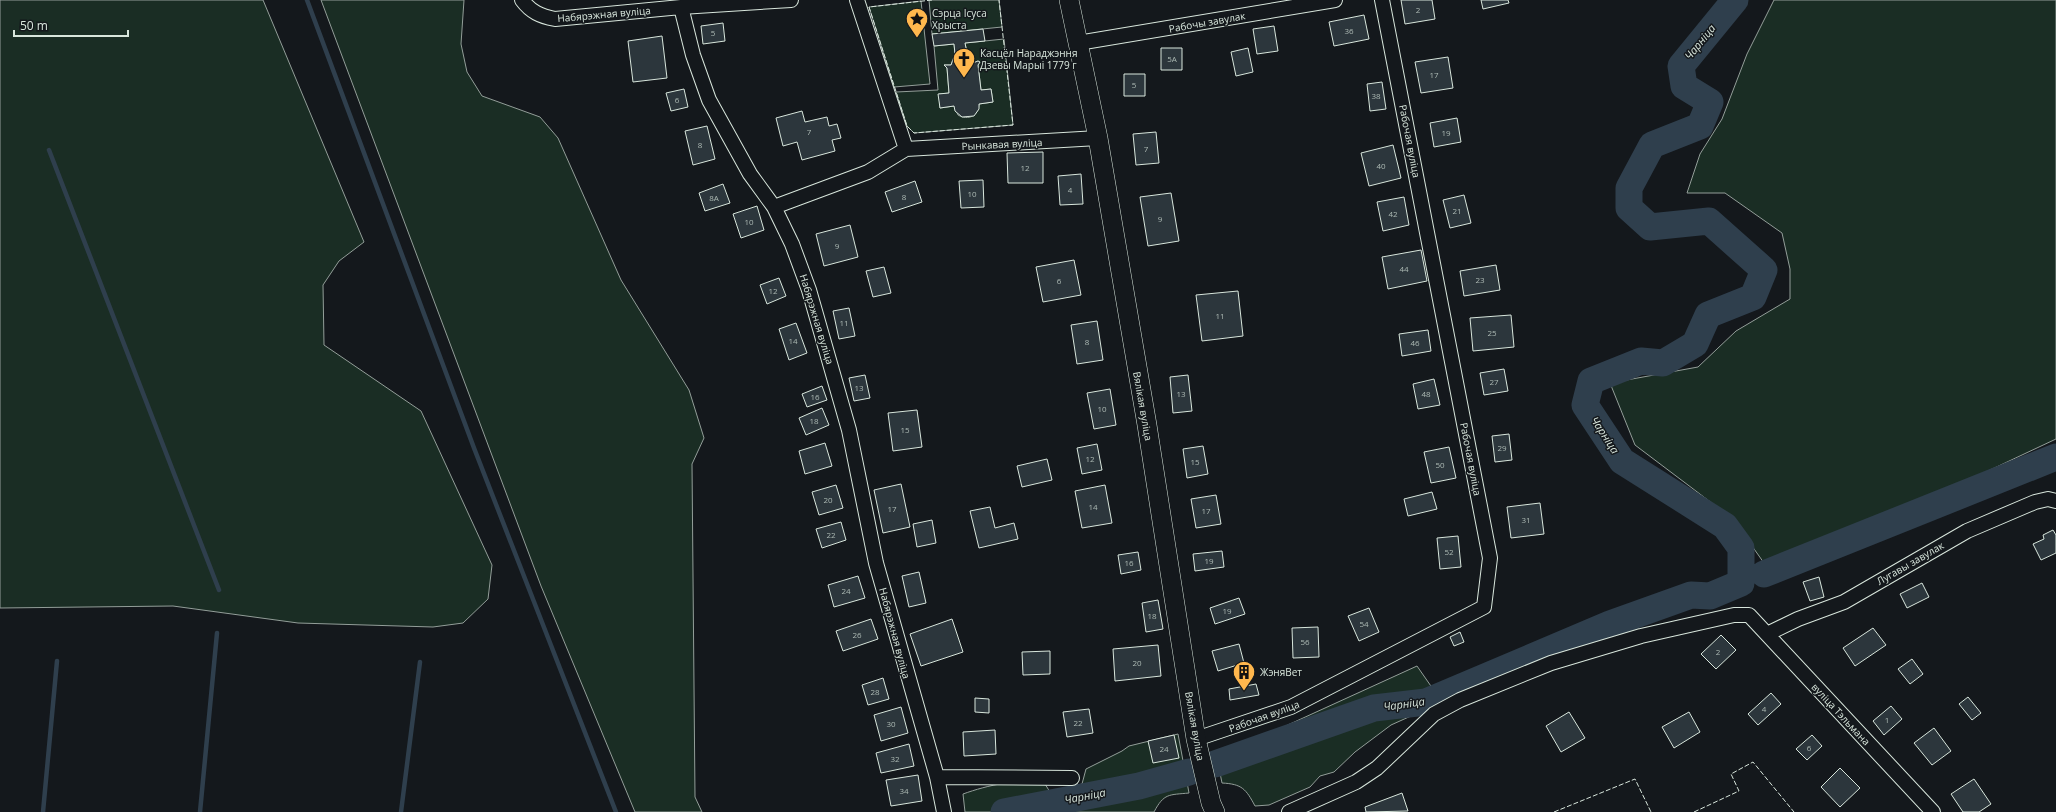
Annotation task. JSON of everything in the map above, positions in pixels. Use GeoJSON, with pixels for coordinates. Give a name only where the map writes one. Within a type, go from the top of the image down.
{"type":"FeatureCollection","features":[{"type":"Feature","properties":{"kind":"main road","name":"Вялікая вуліца"},"geometry":{"type":"LineString","coordinates":[[1069,0],[1098,138],[1148,433],[1196,739],[1211,803],[1215,812]]}},
{"type":"Feature","properties":{"kind":"street","name":"Набярэжная вуліца"},"geometry":{"type":"LineString","coordinates":[[522,0],[529,10],[542,16],[555,19],[681,7],[693,55],[709,100],[750,174],[774,207],[792,244],[809,290],[849,430],[876,563],[937,777],[944,811]]}},
{"type":"Feature","properties":{"kind":"street"},"geometry":{"type":"LineString","coordinates":[[681,7],[790,0]]}},
{"type":"Feature","properties":{"kind":"street"},"geometry":{"type":"LineString","coordinates":[[857,0],[906,149]]}},
{"type":"Feature","properties":{"kind":"street","name":"Рабочы завулак"},"geometry":{"type":"LineString","coordinates":[[1078,43],[1335,0]]}},
{"type":"Feature","properties":{"kind":"street","name":"Рабочая вуліца"},"geometry":{"type":"LineString","coordinates":[[1196,739],[1291,708],[1484,607],[1490,558],[1382,0]]}},
{"type":"Feature","properties":{"kind":"street","name":"Рынкавая вуліца"},"geometry":{"type":"LineString","coordinates":[[774,207],[868,172],[906,149],[1098,138]]}},
{"type":"Feature","properties":{"kind":"street","name":"Лугавы завулак"},"geometry":{"type":"LineString","coordinates":[[1767,634],[1798,619],[1844,602],[1967,531],[2024,506],[2048,499],[2056,501]]}},
{"type":"Feature","properties":{"kind":"street","name":"вуліца Тэльмана"},"geometry":{"type":"LineString","coordinates":[[1289,812],[1356,782],[1377,768],[1434,714],[1460,700],[1551,663],[1633,638],[1734,615],[1749,615],[1933,812]]}},
{"type":"Feature","properties":{"kind":"street"},"geometry":{"type":"LineString","coordinates":[[937,777],[1072,778]]}},
{"type":"Feature","properties":{"kind":"green space"},"geometry":{"type":"Polygon","coordinates":[[[0,0],[263,0],[364,242],[339,261],[323,285],[324,345],[421,411],[492,565],[488,599],[463,623],[433,627],[298,623],[173,606],[0,608],[0,0]]]}},
{"type":"Feature","properties":{"kind":"green space"},"geometry":{"type":"Polygon","coordinates":[[[321,0],[464,0],[461,44],[467,72],[482,96],[540,117],[558,138],[621,280],[689,390],[704,438],[692,464],[695,797],[702,812],[635,812],[541,586],[321,0]]]}},
{"type":"Feature","properties":{"kind":"green space"},"geometry":{"type":"Polygon","coordinates":[[[929,0],[999,0],[1002,27],[932,34],[929,0]]]}},
{"type":"Feature","properties":{"kind":"green space"},"geometry":{"type":"Polygon","coordinates":[[[1774,0],[2056,0],[2056,439],[1771,573],[1733,519],[1635,445],[1610,383],[1698,367],[1736,331],[1790,299],[1790,269],[1782,233],[1725,193],[1687,193],[1700,154],[1722,119],[1747,54],[1774,0]]]}},
{"type":"Feature","properties":{"kind":"green space"},"geometry":{"type":"Polygon","coordinates":[[[921,1],[930,84],[894,87],[869,7],[921,1]]]}},
{"type":"Feature","properties":{"kind":"green space"},"geometry":{"type":"Polygon","coordinates":[[[1004,39],[1013,125],[914,133],[907,126],[896,92],[938,90],[934,46],[954,44],[955,54],[951,65],[944,65],[947,68],[949,93],[939,94],[940,108],[954,106],[958,115],[966,118],[977,112],[979,104],[993,102],[991,89],[981,90],[978,65],[980,62],[978,61],[973,63],[967,53],[965,43],[1004,39]]]}},
{"type":"Feature","properties":{"kind":"green space"},"geometry":{"type":"Polygon","coordinates":[[[1417,666],[1442,702],[1391,725],[1355,752],[1334,772],[1320,776],[1310,787],[1269,805],[1255,806],[1243,788],[1222,783],[1216,753],[1279,729],[1417,666]]]}},
{"type":"Feature","properties":{"kind":"green space"},"geometry":{"type":"Polygon","coordinates":[[[1178,734],[1189,793],[1176,794],[1164,798],[1154,812],[965,812],[963,794],[993,785],[1014,782],[1035,782],[1045,784],[1050,792],[1082,784],[1086,769],[1129,746],[1178,734]]]}},
{"type":"Feature","properties":{"kind":"building"},"geometry":{"type":"Polygon","coordinates":[[[1401,0],[1432,0],[1435,19],[1405,24],[1401,0]]]}},
{"type":"Feature","properties":{"kind":"building"},"geometry":{"type":"Polygon","coordinates":[[[1481,0],[1508,0],[1509,3],[1483,9],[1481,0]]]}},
{"type":"Feature","properties":{"kind":"building"},"geometry":{"type":"Polygon","coordinates":[[[1364,15],[1369,39],[1334,46],[1329,22],[1364,15]]]}},
{"type":"Feature","properties":{"kind":"building"},"geometry":{"type":"Polygon","coordinates":[[[723,23],[725,41],[703,44],[701,26],[723,23]]]}},
{"type":"Feature","properties":{"kind":"building"},"geometry":{"type":"Polygon","coordinates":[[[1274,26],[1278,51],[1257,54],[1253,29],[1274,26]]]}},
{"type":"Feature","properties":{"kind":"building","name":"Касцёл Нараджэння Дзевы Марыі 1779 г"},"geometry":{"type":"Polygon","coordinates":[[[983,29],[985,41],[965,43],[967,53],[973,63],[978,61],[980,62],[978,65],[981,90],[991,89],[993,102],[979,104],[979,109],[974,116],[962,117],[955,111],[954,106],[940,108],[938,94],[949,93],[947,68],[944,65],[951,65],[955,54],[954,44],[934,46],[932,34],[983,29]]]}},
{"type":"Feature","properties":{"kind":"building"},"geometry":{"type":"Polygon","coordinates":[[[662,36],[667,78],[633,82],[628,41],[662,36]]]}},
{"type":"Feature","properties":{"kind":"building"},"geometry":{"type":"Polygon","coordinates":[[[1161,48],[1182,48],[1182,70],[1161,70],[1161,48]]]}},
{"type":"Feature","properties":{"kind":"building"},"geometry":{"type":"Polygon","coordinates":[[[1248,48],[1253,72],[1236,76],[1231,52],[1248,48]]]}},
{"type":"Feature","properties":{"kind":"building"},"geometry":{"type":"Polygon","coordinates":[[[1448,57],[1453,88],[1421,93],[1415,62],[1448,57]]]}},
{"type":"Feature","properties":{"kind":"building"},"geometry":{"type":"Polygon","coordinates":[[[1124,74],[1145,74],[1145,96],[1124,96],[1124,74]]]}},
{"type":"Feature","properties":{"kind":"building"},"geometry":{"type":"Polygon","coordinates":[[[1382,82],[1386,109],[1370,111],[1367,84],[1382,82]]]}},
{"type":"Feature","properties":{"kind":"building"},"geometry":{"type":"Polygon","coordinates":[[[684,89],[688,107],[671,111],[666,93],[684,89]]]}},
{"type":"Feature","properties":{"kind":"building"},"geometry":{"type":"Polygon","coordinates":[[[802,111],[805,122],[827,117],[829,126],[837,124],[841,138],[832,140],[835,151],[802,160],[797,142],[783,146],[776,118],[802,111]]]}},
{"type":"Feature","properties":{"kind":"building"},"geometry":{"type":"Polygon","coordinates":[[[1457,118],[1461,142],[1434,147],[1430,123],[1457,118]]]}},
{"type":"Feature","properties":{"kind":"building"},"geometry":{"type":"Polygon","coordinates":[[[707,126],[715,159],[693,165],[685,131],[707,126]]]}},
{"type":"Feature","properties":{"kind":"building"},"geometry":{"type":"Polygon","coordinates":[[[1156,132],[1159,163],[1136,165],[1133,134],[1156,132]]]}},
{"type":"Feature","properties":{"kind":"building"},"geometry":{"type":"Polygon","coordinates":[[[1393,145],[1401,178],[1369,186],[1361,153],[1393,145]]]}},
{"type":"Feature","properties":{"kind":"building"},"geometry":{"type":"Polygon","coordinates":[[[1043,152],[1043,183],[1008,183],[1007,153],[1043,152]]]}},
{"type":"Feature","properties":{"kind":"building"},"geometry":{"type":"Polygon","coordinates":[[[1081,174],[1083,204],[1060,205],[1058,176],[1081,174]]]}},
{"type":"Feature","properties":{"kind":"building"},"geometry":{"type":"Polygon","coordinates":[[[983,180],[984,207],[961,208],[959,181],[983,180]]]}},
{"type":"Feature","properties":{"kind":"building"},"geometry":{"type":"Polygon","coordinates":[[[915,181],[922,202],[892,212],[885,192],[915,181]]]}},
{"type":"Feature","properties":{"kind":"building"},"geometry":{"type":"Polygon","coordinates":[[[723,184],[730,203],[705,211],[699,193],[723,184]]]}},
{"type":"Feature","properties":{"kind":"building"},"geometry":{"type":"Polygon","coordinates":[[[1171,193],[1179,241],[1148,246],[1140,197],[1171,193]]]}},
{"type":"Feature","properties":{"kind":"building"},"geometry":{"type":"Polygon","coordinates":[[[1464,195],[1471,223],[1450,228],[1443,200],[1464,195]]]}},
{"type":"Feature","properties":{"kind":"building"},"geometry":{"type":"Polygon","coordinates":[[[1404,197],[1409,225],[1383,231],[1377,202],[1404,197]]]}},
{"type":"Feature","properties":{"kind":"building"},"geometry":{"type":"Polygon","coordinates":[[[757,206],[764,230],[741,238],[733,214],[757,206]]]}},
{"type":"Feature","properties":{"kind":"building"},"geometry":{"type":"Polygon","coordinates":[[[850,225],[858,257],[824,266],[816,234],[850,225]]]}},
{"type":"Feature","properties":{"kind":"building"},"geometry":{"type":"Polygon","coordinates":[[[1421,250],[1427,281],[1388,289],[1382,257],[1421,250]]]}},
{"type":"Feature","properties":{"kind":"building"},"geometry":{"type":"Polygon","coordinates":[[[1074,260],[1081,295],[1043,302],[1036,267],[1074,260]]]}},
{"type":"Feature","properties":{"kind":"building"},"geometry":{"type":"Polygon","coordinates":[[[1496,265],[1500,290],[1464,296],[1460,271],[1496,265]]]}},
{"type":"Feature","properties":{"kind":"building"},"geometry":{"type":"Polygon","coordinates":[[[884,267],[891,293],[873,297],[866,271],[884,267]]]}},
{"type":"Feature","properties":{"kind":"building"},"geometry":{"type":"Polygon","coordinates":[[[779,278],[786,296],[767,304],[760,285],[779,278]]]}},
{"type":"Feature","properties":{"kind":"building"},"geometry":{"type":"Polygon","coordinates":[[[1238,291],[1243,336],[1202,341],[1196,295],[1238,291]]]}},
{"type":"Feature","properties":{"kind":"building"},"geometry":{"type":"Polygon","coordinates":[[[849,308],[855,336],[839,339],[833,311],[849,308]]]}},
{"type":"Feature","properties":{"kind":"building"},"geometry":{"type":"Polygon","coordinates":[[[1511,315],[1514,347],[1473,351],[1470,318],[1511,315]]]}},
{"type":"Feature","properties":{"kind":"building"},"geometry":{"type":"Polygon","coordinates":[[[1097,321],[1103,360],[1077,364],[1071,325],[1097,321]]]}},
{"type":"Feature","properties":{"kind":"building"},"geometry":{"type":"Polygon","coordinates":[[[796,323],[807,353],[789,360],[779,329],[796,323]]]}},
{"type":"Feature","properties":{"kind":"building"},"geometry":{"type":"Polygon","coordinates":[[[1428,330],[1431,351],[1402,356],[1399,334],[1428,330]]]}},
{"type":"Feature","properties":{"kind":"building"},"geometry":{"type":"Polygon","coordinates":[[[1504,369],[1508,391],[1484,395],[1480,373],[1504,369]]]}},
{"type":"Feature","properties":{"kind":"building"},"geometry":{"type":"Polygon","coordinates":[[[865,375],[870,398],[854,401],[849,378],[865,375]]]}},
{"type":"Feature","properties":{"kind":"building"},"geometry":{"type":"Polygon","coordinates":[[[1188,375],[1192,411],[1173,413],[1170,377],[1188,375]]]}},
{"type":"Feature","properties":{"kind":"building"},"geometry":{"type":"Polygon","coordinates":[[[1434,379],[1440,405],[1418,409],[1413,384],[1434,379]]]}},
{"type":"Feature","properties":{"kind":"building"},"geometry":{"type":"Polygon","coordinates":[[[822,386],[827,400],[807,407],[802,394],[822,386]]]}},
{"type":"Feature","properties":{"kind":"building"},"geometry":{"type":"Polygon","coordinates":[[[1110,389],[1116,425],[1094,429],[1087,393],[1110,389]]]}},
{"type":"Feature","properties":{"kind":"building"},"geometry":{"type":"Polygon","coordinates":[[[822,408],[829,425],[806,435],[799,418],[822,408]]]}},
{"type":"Feature","properties":{"kind":"building"},"geometry":{"type":"Polygon","coordinates":[[[917,410],[922,447],[893,451],[888,413],[917,410]]]}},
{"type":"Feature","properties":{"kind":"building"},"geometry":{"type":"Polygon","coordinates":[[[1509,434],[1512,460],[1495,462],[1492,436],[1509,434]]]}},
{"type":"Feature","properties":{"kind":"building"},"geometry":{"type":"Polygon","coordinates":[[[825,443],[832,466],[805,474],[799,451],[825,443]]]}},
{"type":"Feature","properties":{"kind":"building"},"geometry":{"type":"Polygon","coordinates":[[[1097,444],[1102,470],[1082,474],[1077,448],[1097,444]]]}},
{"type":"Feature","properties":{"kind":"building"},"geometry":{"type":"Polygon","coordinates":[[[1203,446],[1208,474],[1187,478],[1183,449],[1203,446]]]}},
{"type":"Feature","properties":{"kind":"building"},"geometry":{"type":"Polygon","coordinates":[[[1449,447],[1456,478],[1431,483],[1424,452],[1449,447]]]}},
{"type":"Feature","properties":{"kind":"building"},"geometry":{"type":"Polygon","coordinates":[[[1047,459],[1052,480],[1022,487],[1017,466],[1047,459]]]}},
{"type":"Feature","properties":{"kind":"building"},"geometry":{"type":"Polygon","coordinates":[[[901,484],[910,527],[883,533],[874,490],[901,484]]]}},
{"type":"Feature","properties":{"kind":"building"},"geometry":{"type":"Polygon","coordinates":[[[836,485],[843,508],[819,515],[812,492],[836,485]]]}},
{"type":"Feature","properties":{"kind":"building"},"geometry":{"type":"Polygon","coordinates":[[[1105,485],[1112,523],[1082,528],[1075,491],[1105,485]]]}},
{"type":"Feature","properties":{"kind":"building"},"geometry":{"type":"Polygon","coordinates":[[[1432,492],[1437,509],[1408,516],[1404,499],[1432,492]]]}},
{"type":"Feature","properties":{"kind":"building"},"geometry":{"type":"Polygon","coordinates":[[[1216,495],[1221,524],[1196,528],[1191,499],[1216,495]]]}},
{"type":"Feature","properties":{"kind":"building"},"geometry":{"type":"Polygon","coordinates":[[[1540,503],[1544,534],[1511,538],[1507,507],[1540,503]]]}},
{"type":"Feature","properties":{"kind":"building"},"geometry":{"type":"Polygon","coordinates":[[[990,507],[995,528],[1014,523],[1018,539],[979,548],[970,511],[990,507]]]}},
{"type":"Feature","properties":{"kind":"building"},"geometry":{"type":"Polygon","coordinates":[[[932,520],[936,543],[917,547],[913,524],[932,520]]]}},
{"type":"Feature","properties":{"kind":"building"},"geometry":{"type":"Polygon","coordinates":[[[841,522],[846,540],[822,548],[816,529],[841,522]]]}},
{"type":"Feature","properties":{"kind":"building"},"geometry":{"type":"Polygon","coordinates":[[[2053,530],[2056,535],[2056,553],[2041,560],[2033,544],[2044,539],[2043,535],[2053,530]]]}},
{"type":"Feature","properties":{"kind":"building"},"geometry":{"type":"Polygon","coordinates":[[[1458,536],[1461,567],[1440,569],[1437,538],[1458,536]]]}},
{"type":"Feature","properties":{"kind":"building"},"geometry":{"type":"Polygon","coordinates":[[[1222,551],[1224,567],[1195,571],[1193,554],[1222,551]]]}},
{"type":"Feature","properties":{"kind":"building"},"geometry":{"type":"Polygon","coordinates":[[[1138,552],[1141,570],[1121,574],[1118,555],[1138,552]]]}},
{"type":"Feature","properties":{"kind":"building"},"geometry":{"type":"Polygon","coordinates":[[[919,572],[926,603],[909,607],[902,576],[919,572]]]}},
{"type":"Feature","properties":{"kind":"building"},"geometry":{"type":"Polygon","coordinates":[[[858,576],[865,598],[834,607],[828,585],[858,576]]]}},
{"type":"Feature","properties":{"kind":"building"},"geometry":{"type":"Polygon","coordinates":[[[1819,577],[1824,597],[1810,601],[1803,582],[1819,577]]]}},
{"type":"Feature","properties":{"kind":"building"},"geometry":{"type":"Polygon","coordinates":[[[1922,583],[1929,597],[1907,608],[1900,594],[1922,583]]]}},
{"type":"Feature","properties":{"kind":"building"},"geometry":{"type":"Polygon","coordinates":[[[1239,598],[1245,614],[1215,624],[1210,608],[1239,598]]]}},
{"type":"Feature","properties":{"kind":"building"},"geometry":{"type":"Polygon","coordinates":[[[1158,600],[1163,629],[1146,632],[1142,603],[1158,600]]]}},
{"type":"Feature","properties":{"kind":"building"},"geometry":{"type":"Polygon","coordinates":[[[1369,608],[1379,632],[1359,641],[1348,616],[1369,608]]]}},
{"type":"Feature","properties":{"kind":"building"},"geometry":{"type":"Polygon","coordinates":[[[871,619],[878,639],[843,651],[836,631],[871,619]]]}},
{"type":"Feature","properties":{"kind":"building"},"geometry":{"type":"Polygon","coordinates":[[[952,619],[963,652],[921,666],[910,634],[952,619]]]}},
{"type":"Feature","properties":{"kind":"building"},"geometry":{"type":"Polygon","coordinates":[[[1318,627],[1319,657],[1293,658],[1292,628],[1318,627]]]}},
{"type":"Feature","properties":{"kind":"building"},"geometry":{"type":"Polygon","coordinates":[[[1873,628],[1886,645],[1855,666],[1843,648],[1873,628]]]}},
{"type":"Feature","properties":{"kind":"building"},"geometry":{"type":"Polygon","coordinates":[[[1460,632],[1464,642],[1454,646],[1450,637],[1460,632]]]}},
{"type":"Feature","properties":{"kind":"building"},"geometry":{"type":"Polygon","coordinates":[[[1721,635],[1736,650],[1716,669],[1701,654],[1721,635]]]}},
{"type":"Feature","properties":{"kind":"building"},"geometry":{"type":"Polygon","coordinates":[[[1239,644],[1244,663],[1218,671],[1212,651],[1239,644]]]}},
{"type":"Feature","properties":{"kind":"building"},"geometry":{"type":"Polygon","coordinates":[[[1158,645],[1161,676],[1115,681],[1113,649],[1158,645]]]}},
{"type":"Feature","properties":{"kind":"building"},"geometry":{"type":"Polygon","coordinates":[[[1050,651],[1050,674],[1023,675],[1022,652],[1050,651]]]}},
{"type":"Feature","properties":{"kind":"building"},"geometry":{"type":"Polygon","coordinates":[[[1912,659],[1923,674],[1910,684],[1898,669],[1912,659]]]}},
{"type":"Feature","properties":{"kind":"building"},"geometry":{"type":"Polygon","coordinates":[[[883,678],[889,699],[868,705],[862,685],[883,678]]]}},
{"type":"Feature","properties":{"kind":"building","name":"ЖэняВет"},"geometry":{"type":"Polygon","coordinates":[[[1256,684],[1259,695],[1230,700],[1229,689],[1256,684]]]}},
{"type":"Feature","properties":{"kind":"building"},"geometry":{"type":"Polygon","coordinates":[[[1771,693],[1781,704],[1758,725],[1748,714],[1771,693]]]}},
{"type":"Feature","properties":{"kind":"building"},"geometry":{"type":"Polygon","coordinates":[[[1968,697],[1981,713],[1972,720],[1959,704],[1968,697]]]}},
{"type":"Feature","properties":{"kind":"building"},"geometry":{"type":"Polygon","coordinates":[[[975,698],[989,699],[989,713],[975,712],[975,698]]]}},
{"type":"Feature","properties":{"kind":"building"},"geometry":{"type":"Polygon","coordinates":[[[1891,706],[1902,719],[1884,735],[1873,721],[1891,706]]]}},
{"type":"Feature","properties":{"kind":"building"},"geometry":{"type":"Polygon","coordinates":[[[901,707],[908,733],[881,741],[874,715],[901,707]]]}},
{"type":"Feature","properties":{"kind":"building"},"geometry":{"type":"Polygon","coordinates":[[[1089,709],[1093,733],[1067,737],[1063,712],[1089,709]]]}},
{"type":"Feature","properties":{"kind":"building"},"geometry":{"type":"Polygon","coordinates":[[[1569,712],[1585,738],[1561,752],[1546,726],[1569,712]]]}},
{"type":"Feature","properties":{"kind":"building"},"geometry":{"type":"Polygon","coordinates":[[[1689,712],[1700,732],[1674,748],[1662,727],[1689,712]]]}},
{"type":"Feature","properties":{"kind":"building"},"geometry":{"type":"Polygon","coordinates":[[[1934,728],[1951,751],[1932,765],[1914,743],[1934,728]]]}},
{"type":"Feature","properties":{"kind":"building"},"geometry":{"type":"Polygon","coordinates":[[[995,730],[996,754],[964,756],[963,732],[995,730]]]}},
{"type":"Feature","properties":{"kind":"building"},"geometry":{"type":"Polygon","coordinates":[[[1174,735],[1179,758],[1153,763],[1148,741],[1174,735]]]}},
{"type":"Feature","properties":{"kind":"building"},"geometry":{"type":"Polygon","coordinates":[[[1812,735],[1822,746],[1807,760],[1796,749],[1812,735]]]}},
{"type":"Feature","properties":{"kind":"building"},"geometry":{"type":"Polygon","coordinates":[[[909,744],[914,766],[881,773],[876,753],[909,744]]]}},
{"type":"Feature","properties":{"kind":"building"},"geometry":{"type":"Polygon","coordinates":[[[1840,768],[1860,788],[1840,807],[1821,787],[1840,768]]]}},
{"type":"Feature","properties":{"kind":"building"},"geometry":{"type":"Polygon","coordinates":[[[918,775],[922,801],[891,806],[886,780],[918,775]]]}},
{"type":"Feature","properties":{"kind":"building"},"geometry":{"type":"Polygon","coordinates":[[[1974,779],[1991,804],[1979,812],[1963,812],[1951,794],[1974,779]]]}},
{"type":"Feature","properties":{"kind":"building"},"geometry":{"type":"Polygon","coordinates":[[[1402,793],[1408,811],[1366,812],[1365,807],[1402,793]]]}},
{"type":"Feature","properties":{"kind":"waterway"},"geometry":{"type":"LineString","coordinates":[[307,0],[474,448],[616,812]]}},
{"type":"Feature","properties":{"kind":"waterway","name":"Чарніца"},"geometry":{"type":"LineString","coordinates":[[1215,764],[1374,708],[1426,702],[1610,624],[1691,595],[1710,596],[1741,583],[1741,548],[1725,526],[1622,461],[1585,405],[1591,381],[1641,361],[1663,363],[1695,344],[1708,315],[1753,297],[1764,270],[1709,221],[1650,227],[1629,208],[1629,188],[1652,145],[1700,126],[1710,102],[1684,86],[1681,66],[1735,0]]}},
{"type":"Feature","properties":{"kind":"waterway"},"geometry":{"type":"LineString","coordinates":[[49,150],[219,590]]}},
{"type":"Feature","properties":{"kind":"waterway"},"geometry":{"type":"LineString","coordinates":[[1764,574],[2056,457]]}},
{"type":"Feature","properties":{"kind":"waterway"},"geometry":{"type":"LineString","coordinates":[[200,812],[217,633]]}},
{"type":"Feature","properties":{"kind":"waterway"},"geometry":{"type":"LineString","coordinates":[[43,812],[57,661]]}},
{"type":"Feature","properties":{"kind":"waterway"},"geometry":{"type":"LineString","coordinates":[[401,812],[420,662]]}},
{"type":"Feature","properties":{"kind":"waterway","name":"Чарніца"},"geometry":{"type":"LineString","coordinates":[[1004,812],[1139,786],[1189,772]]}},
{"type":"Feature","properties":{"kind":"fence"},"geometry":{"type":"LineString","coordinates":[[932,0],[869,7],[907,126],[914,133],[1013,125],[999,0]]}},
{"type":"Feature","properties":{"kind":"fence"},"geometry":{"type":"LineString","coordinates":[[1694,812],[1739,791],[1731,774],[1753,762],[1794,812]]}},
{"type":"Feature","properties":{"kind":"fence"},"geometry":{"type":"LineString","coordinates":[[1554,812],[1635,779],[1651,812]]}},
{"type":"Feature","properties":{"kind":"place","name":"Сэрца Ісуса Хрыста"},"geometry":{"type":"Point","coordinates":[917,38]}},
{"type":"Feature","properties":{"kind":"place","name":"Касцёл Нараджэння Дзевы Марыі 1779 г"},"geometry":{"type":"Point","coordinates":[964,78]}},
{"type":"Feature","properties":{"kind":"place","name":"ЖэняВет"},"geometry":{"type":"Point","coordinates":[1244,692]}}]}
